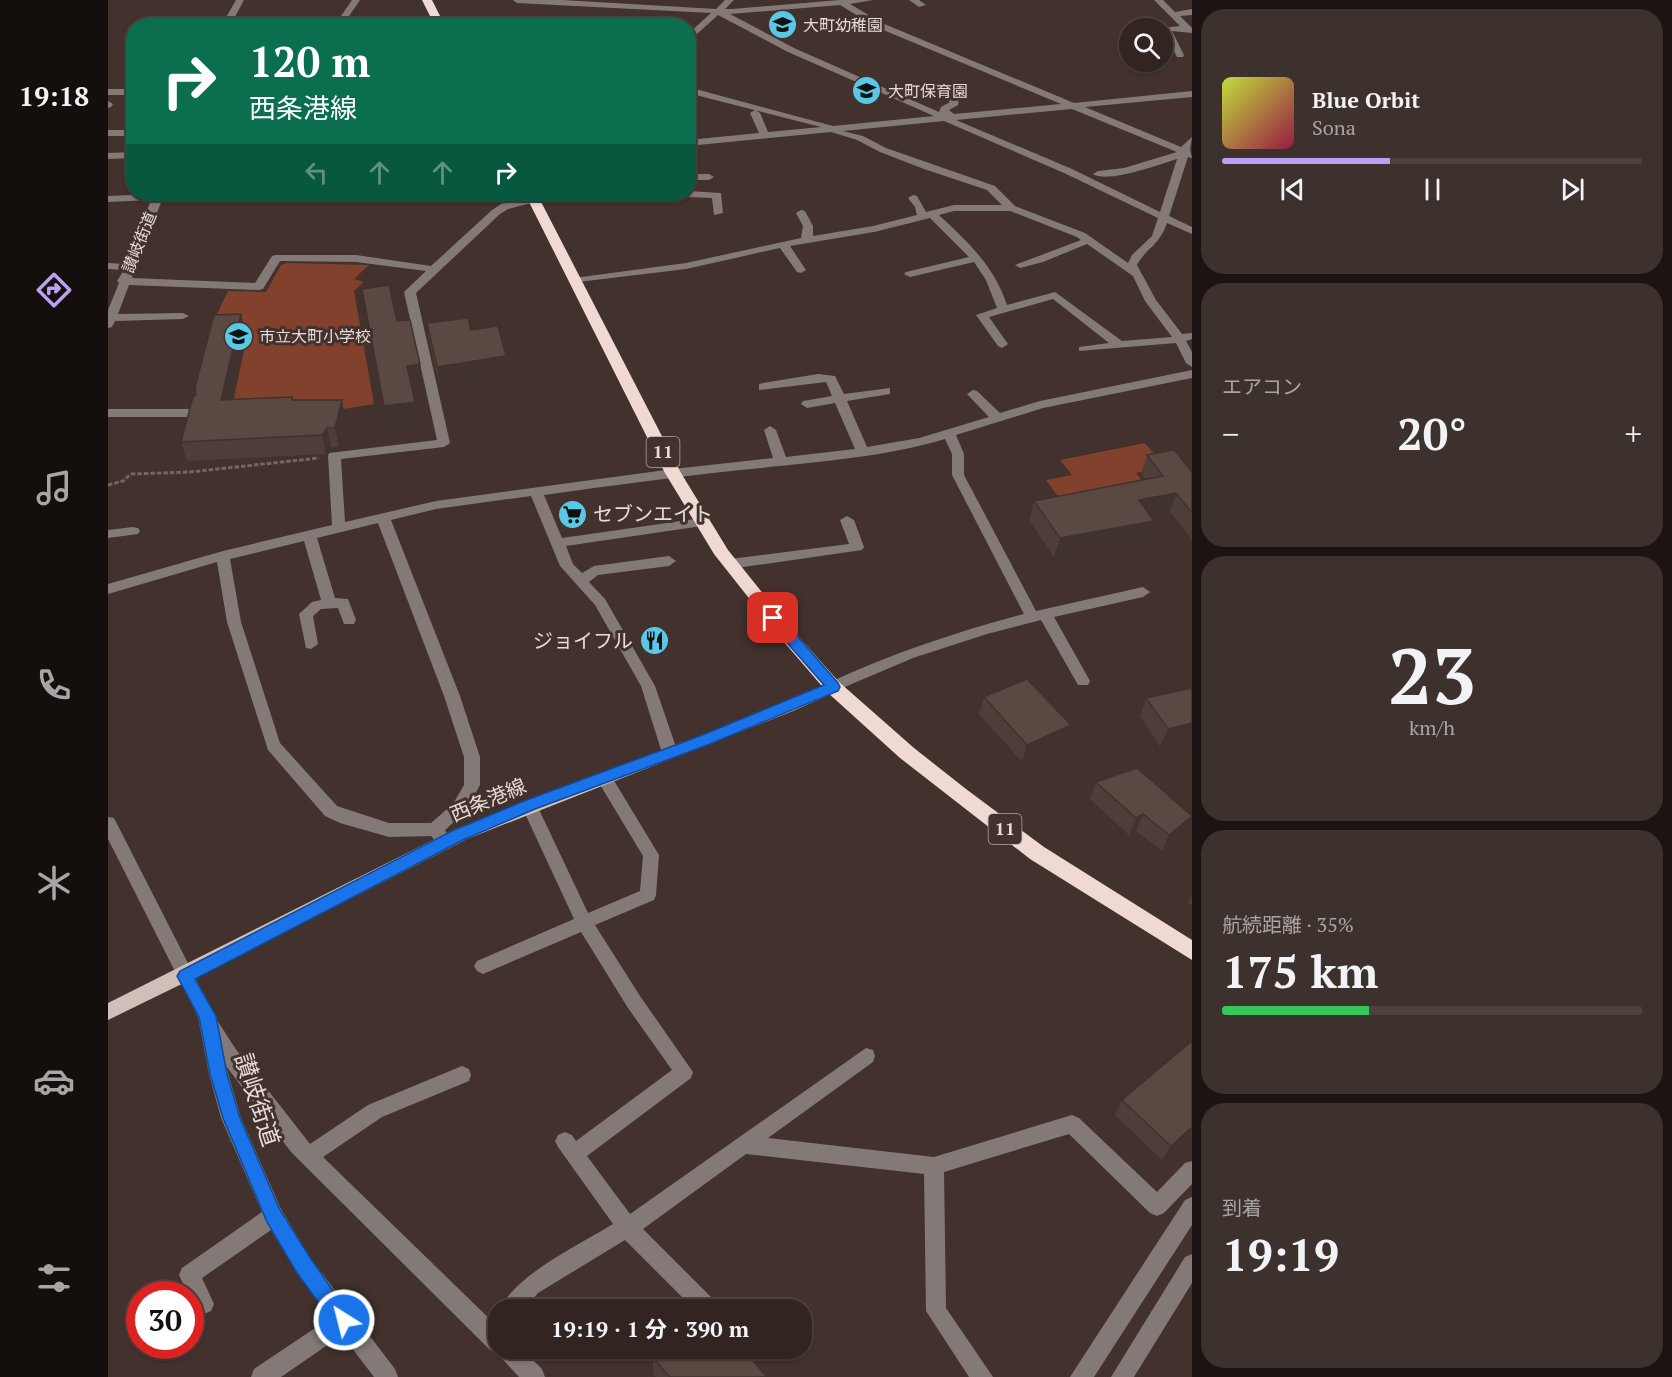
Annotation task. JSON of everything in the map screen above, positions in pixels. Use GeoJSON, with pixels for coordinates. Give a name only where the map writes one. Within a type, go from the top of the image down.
{"type":"FeatureCollection","features":[{"type":"Feature","properties":{"kind":"highway"},"geometry":{"type":"LineString","coordinates":[[427,0],[436,18]]}},
{"type":"Feature","properties":{"kind":"highway","name":"11"},"geometry":{"type":"LineString","coordinates":[[535,201],[673,473],[702,522],[730,564],[833,687],[907,753],[1037,853],[1192,951]]}},
{"type":"Feature","properties":{"kind":"main road","name":"西条港線"},"geometry":{"type":"LineString","coordinates":[[108,1012],[185,976],[440,836],[670,753],[797,704],[833,687]]}},
{"type":"Feature","properties":{"kind":"street"},"geometry":{"type":"LineString","coordinates":[[230,18],[240,0]]}},
{"type":"Feature","properties":{"kind":"street"},"geometry":{"type":"LineString","coordinates":[[344,18],[356,0]]}},
{"type":"Feature","properties":{"kind":"street"},"geometry":{"type":"LineString","coordinates":[[517,0],[629,3],[718,12],[869,0]]}},
{"type":"Feature","properties":{"kind":"street"},"geometry":{"type":"LineString","coordinates":[[696,32],[730,0]]}},
{"type":"Feature","properties":{"kind":"street"},"geometry":{"type":"LineString","coordinates":[[1158,0],[1189,30]]}},
{"type":"Feature","properties":{"kind":"street"},"geometry":{"type":"LineString","coordinates":[[842,3],[879,25],[1190,153]]}},
{"type":"Feature","properties":{"kind":"street"},"geometry":{"type":"LineString","coordinates":[[718,12],[791,50],[1068,171],[1192,231]]}},
{"type":"Feature","properties":{"kind":"street"},"geometry":{"type":"LineString","coordinates":[[1173,15],[1192,12]]}},
{"type":"Feature","properties":{"kind":"street"},"geometry":{"type":"LineString","coordinates":[[1180,55],[1166,29],[1189,30]]}},
{"type":"Feature","properties":{"kind":"street"},"geometry":{"type":"LineString","coordinates":[[938,88],[954,99],[955,103],[944,110],[948,117]]}},
{"type":"Feature","properties":{"kind":"street"},"geometry":{"type":"LineString","coordinates":[[108,92],[126,92]]}},
{"type":"Feature","properties":{"kind":"street"},"geometry":{"type":"LineString","coordinates":[[696,92],[860,138],[928,167],[991,188],[1011,208]]}},
{"type":"Feature","properties":{"kind":"street"},"geometry":{"type":"LineString","coordinates":[[696,142],[1192,94]]}},
{"type":"Feature","properties":{"kind":"street"},"geometry":{"type":"LineString","coordinates":[[755,113],[765,136]]}},
{"type":"Feature","properties":{"kind":"street"},"geometry":{"type":"LineString","coordinates":[[108,133],[126,133]]}},
{"type":"Feature","properties":{"kind":"street"},"geometry":{"type":"LineString","coordinates":[[1190,153],[1186,147],[1192,140]]}},
{"type":"Feature","properties":{"kind":"street"},"geometry":{"type":"LineString","coordinates":[[1098,174],[1125,171],[1190,153]]}},
{"type":"Feature","properties":{"kind":"street"},"geometry":{"type":"LineString","coordinates":[[1190,153],[1155,242],[1134,261],[1133,269],[1150,301],[1179,338],[1192,363]]}},
{"type":"Feature","properties":{"kind":"street"},"geometry":{"type":"LineString","coordinates":[[108,156],[126,156]]}},
{"type":"Feature","properties":{"kind":"street"},"geometry":{"type":"LineString","coordinates":[[696,177],[709,177]]}},
{"type":"Feature","properties":{"kind":"street"},"geometry":{"type":"LineString","coordinates":[[696,194],[717,195],[718,213]]}},
{"type":"Feature","properties":{"kind":"street"},"geometry":{"type":"LineString","coordinates":[[108,199],[126,198]]}},
{"type":"Feature","properties":{"kind":"street"},"geometry":{"type":"LineString","coordinates":[[913,198],[927,214],[971,249],[998,291],[1003,310]]}},
{"type":"Feature","properties":{"kind":"street","name":"讃岐街道"},"geometry":{"type":"LineString","coordinates":[[109,321],[113,298],[123,281],[156,201]]}},
{"type":"Feature","properties":{"kind":"street"},"geometry":{"type":"LineString","coordinates":[[339,529],[334,456],[444,443],[410,292],[496,212],[521,201]]}},
{"type":"Feature","properties":{"kind":"street"},"geometry":{"type":"LineString","coordinates":[[574,280],[686,266],[783,244],[874,229],[927,214],[972,207],[1011,208],[1089,240],[1136,274]]}},
{"type":"Feature","properties":{"kind":"street"},"geometry":{"type":"LineString","coordinates":[[801,213],[808,223],[810,232],[806,240]]}},
{"type":"Feature","properties":{"kind":"street"},"geometry":{"type":"LineString","coordinates":[[1020,265],[1089,240]]}},
{"type":"Feature","properties":{"kind":"street"},"geometry":{"type":"LineString","coordinates":[[783,244],[801,270]]}},
{"type":"Feature","properties":{"kind":"street"},"geometry":{"type":"LineString","coordinates":[[123,281],[259,286],[276,258],[338,257],[411,264],[434,270]]}},
{"type":"Feature","properties":{"kind":"street"},"geometry":{"type":"LineString","coordinates":[[910,274],[978,258]]}},
{"type":"Feature","properties":{"kind":"street"},"geometry":{"type":"LineString","coordinates":[[108,266],[129,267]]}},
{"type":"Feature","properties":{"kind":"street"},"geometry":{"type":"LineString","coordinates":[[1002,344],[982,315],[1055,295],[1119,345]]}},
{"type":"Feature","properties":{"kind":"street"},"geometry":{"type":"LineString","coordinates":[[109,321],[183,316]]}},
{"type":"Feature","properties":{"kind":"street"},"geometry":{"type":"LineString","coordinates":[[1083,349],[1192,336]]}},
{"type":"Feature","properties":{"kind":"street"},"geometry":{"type":"LineString","coordinates":[[108,589],[223,556],[436,505],[673,473],[862,453],[921,442],[1040,405],[1192,374]]}},
{"type":"Feature","properties":{"kind":"street"},"geometry":{"type":"LineString","coordinates":[[763,387],[818,378],[831,379],[862,453]]}},
{"type":"Feature","properties":{"kind":"street"},"geometry":{"type":"LineString","coordinates":[[807,404],[886,391]]}},
{"type":"Feature","properties":{"kind":"street"},"geometry":{"type":"LineString","coordinates":[[973,394],[998,418]]}},
{"type":"Feature","properties":{"kind":"street"},"geometry":{"type":"LineString","coordinates":[[108,414],[193,413]]}},
{"type":"Feature","properties":{"kind":"street"},"geometry":{"type":"LineString","coordinates":[[770,430],[781,462]]}},
{"type":"Feature","properties":{"kind":"street"},"geometry":{"type":"LineString","coordinates":[[948,434],[958,454],[958,475],[1038,615],[1083,681]]}},
{"type":"Feature","properties":{"kind":"street"},"geometry":{"type":"LineString","coordinates":[[536,492],[567,566],[600,602],[648,686],[670,753]]}},
{"type":"Feature","properties":{"kind":"street"},"geometry":{"type":"LineString","coordinates":[[223,556],[234,622],[273,746],[310,784],[331,811],[389,830],[440,836],[472,785],[472,757],[452,696],[383,518]]}},
{"type":"Feature","properties":{"kind":"street"},"geometry":{"type":"LineString","coordinates":[[730,564],[857,547],[847,520]]}},
{"type":"Feature","properties":{"kind":"street"},"geometry":{"type":"LineString","coordinates":[[558,543],[702,522]]}},
{"type":"Feature","properties":{"kind":"street"},"geometry":{"type":"LineString","coordinates":[[108,534],[133,531]]}},
{"type":"Feature","properties":{"kind":"street"},"geometry":{"type":"LineString","coordinates":[[310,537],[328,602]]}},
{"type":"Feature","properties":{"kind":"street"},"geometry":{"type":"LineString","coordinates":[[581,581],[594,571],[669,561]]}},
{"type":"Feature","properties":{"kind":"street"},"geometry":{"type":"LineString","coordinates":[[833,687],[869,669],[957,639],[1038,615],[1143,592]]}},
{"type":"Feature","properties":{"kind":"street"},"geometry":{"type":"LineString","coordinates":[[311,644],[306,614],[317,605],[343,602],[349,620]]}},
{"type":"Feature","properties":{"kind":"street"},"geometry":{"type":"LineString","coordinates":[[483,966],[648,895],[651,855],[604,778]]}},
{"type":"Feature","properties":{"kind":"street"},"geometry":{"type":"LineString","coordinates":[[529,805],[584,922],[634,1002],[684,1072],[569,1147],[626,1226],[699,1299]]}},
{"type":"Feature","properties":{"kind":"street","name":"讃岐街道"},"geometry":{"type":"LineString","coordinates":[[109,827],[207,1016],[218,1074],[231,1118],[274,1216],[304,1266],[387,1377]]}},
{"type":"Feature","properties":{"kind":"street"},"geometry":{"type":"LineString","coordinates":[[207,1016],[228,1054],[298,1146],[488,1326]]}},
{"type":"Feature","properties":{"kind":"street"},"geometry":{"type":"LineString","coordinates":[[520,1299],[531,1286],[650,1213],[866,1056]]}},
{"type":"Feature","properties":{"kind":"street"},"geometry":{"type":"LineString","coordinates":[[309,1156],[375,1111],[462,1075]]}},
{"type":"Feature","properties":{"kind":"street"},"geometry":{"type":"LineString","coordinates":[[744,1144],[934,1166],[1072,1124],[1157,1206],[1192,1170]]}},
{"type":"Feature","properties":{"kind":"street"},"geometry":{"type":"LineString","coordinates":[[934,1166],[936,1311],[982,1377]]}},
{"type":"Feature","properties":{"kind":"street"},"geometry":{"type":"LineString","coordinates":[[1081,1377],[1192,1207]]}},
{"type":"Feature","properties":{"kind":"street"},"geometry":{"type":"LineString","coordinates":[[192,1281],[189,1275],[274,1216]]}},
{"type":"Feature","properties":{"kind":"street"},"geometry":{"type":"LineString","coordinates":[[1122,1377],[1192,1264]]}},
{"type":"Feature","properties":{"kind":"street"},"geometry":{"type":"LineString","coordinates":[[262,1377],[344,1320]]}},
{"type":"Feature","properties":{"kind":"street"},"geometry":{"type":"LineString","coordinates":[[516,1359],[534,1377]]}},
{"type":"Feature","properties":{"kind":"path"},"geometry":{"type":"LineString","coordinates":[[108,485],[123,481],[131,474],[190,472],[334,456]]}},
{"type":"Feature","properties":{"kind":"shaded area"},"geometry":{"type":"Polygon","coordinates":[[[287,263],[369,265],[354,279],[364,282],[354,291],[374,404],[318,413],[230,416],[248,332],[208,333],[228,291],[266,292],[281,265],[287,263]]]}},
{"type":"Feature","properties":{"kind":"shaded area"},"geometry":{"type":"Polygon","coordinates":[[[1145,443],[1165,467],[1136,473],[1152,493],[1068,510],[1046,480],[1072,475],[1060,460],[1145,443]]]}},
{"type":"Feature","properties":{"kind":"building"},"geometry":{"type":"Polygon","coordinates":[[[389,285],[397,321],[410,320],[420,364],[407,366],[415,402],[384,406],[362,289],[389,285]]]}},
{"type":"Feature","properties":{"kind":"building"},"geometry":{"type":"Polygon","coordinates":[[[241,314],[221,400],[292,397],[292,400],[342,400],[335,428],[327,428],[322,435],[181,442],[193,397],[196,395],[195,387],[214,315],[241,314]]]}},
{"type":"Feature","properties":{"kind":"building"},"geometry":{"type":"Polygon","coordinates":[[[468,318],[471,330],[498,326],[506,356],[437,367],[427,323],[468,318]]]}},
{"type":"Feature","properties":{"kind":"building"},"geometry":{"type":"Polygon","coordinates":[[[1174,450],[1192,472],[1192,513],[1176,493],[1139,500],[1154,521],[1060,538],[1034,501],[1163,476],[1147,455],[1174,450]]]}},
{"type":"Feature","properties":{"kind":"building"},"geometry":{"type":"Polygon","coordinates":[[[1027,679],[1071,725],[1027,745],[984,697],[1027,679]]]}},
{"type":"Feature","properties":{"kind":"building"},"geometry":{"type":"Polygon","coordinates":[[[1192,688],[1192,723],[1168,729],[1146,698],[1192,688]]]}},
{"type":"Feature","properties":{"kind":"building"},"geometry":{"type":"Polygon","coordinates":[[[1137,768],[1192,816],[1169,835],[1143,814],[1136,818],[1096,782],[1137,768]]]}},
{"type":"Feature","properties":{"kind":"building"},"geometry":{"type":"Polygon","coordinates":[[[1192,1041],[1192,1127],[1171,1146],[1122,1100],[1192,1041]]]}},
{"type":"Feature","properties":{"kind":"building"},"geometry":{"type":"Polygon","coordinates":[[[654,1359],[751,1359],[767,1377],[670,1377],[654,1359]]]}},
{"type":"Feature","properties":{"kind":"place","name":"大町幼稚園"},"geometry":{"type":"Point","coordinates":[782,25]}},
{"type":"Feature","properties":{"kind":"place","name":"大町保育園"},"geometry":{"type":"Point","coordinates":[867,91]}},
{"type":"Feature","properties":{"kind":"place","name":"市立大町小学校"},"geometry":{"type":"Point","coordinates":[238,336]}},
{"type":"Feature","properties":{"kind":"place","name":"セブンエイト"},"geometry":{"type":"Point","coordinates":[572,514]}},
{"type":"Feature","properties":{"kind":"place","name":"ジョイフル"},"geometry":{"type":"Point","coordinates":[654,641]}},
{"type":"Feature","properties":{"kind":"route"},"geometry":{"type":"LineString","coordinates":[[344,1320],[304,1266],[274,1216],[254,1173],[231,1118],[218,1074],[207,1016],[185,976],[458,836],[529,805],[705,740],[797,704],[833,687],[773,618]]}}]}
